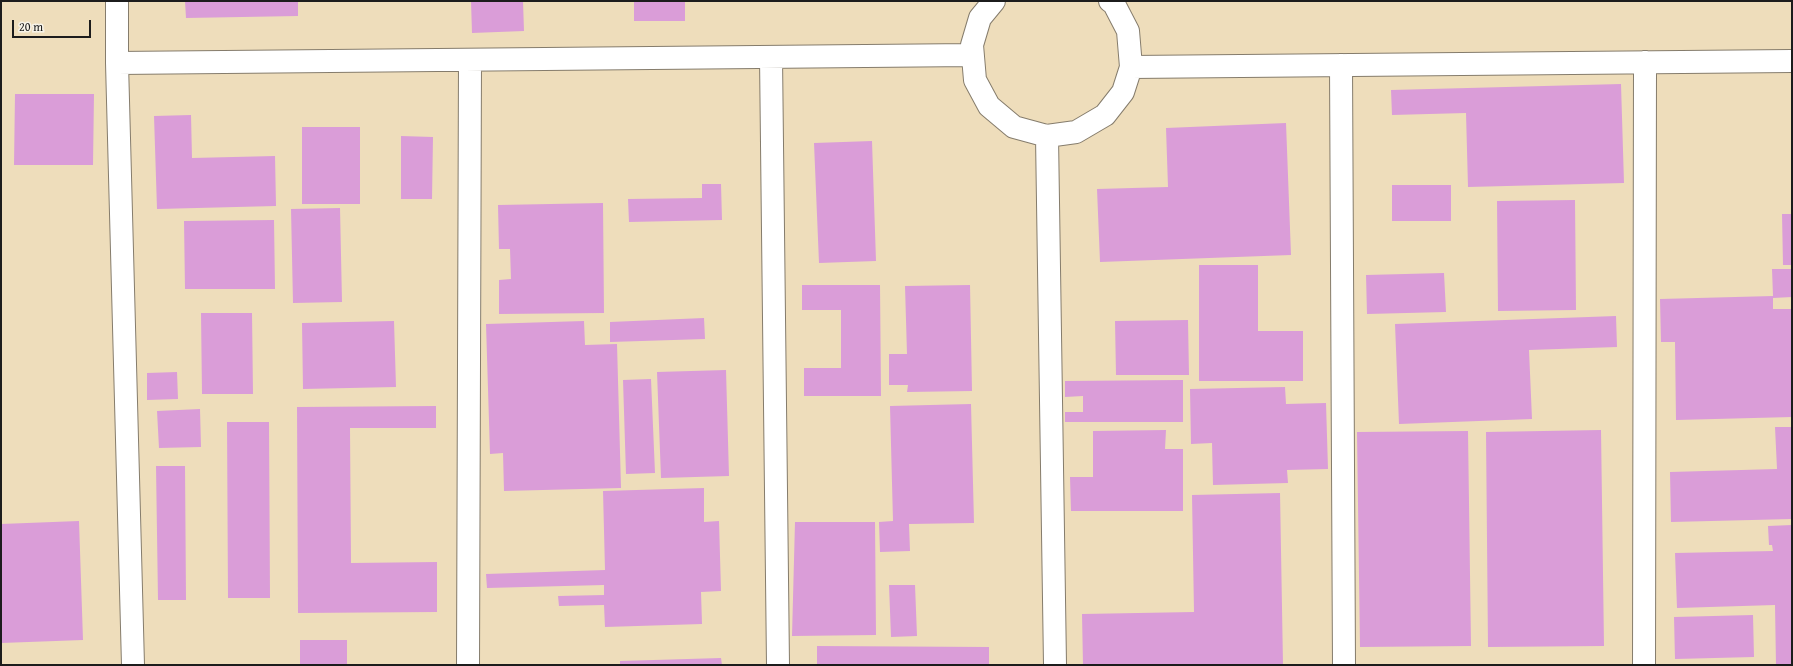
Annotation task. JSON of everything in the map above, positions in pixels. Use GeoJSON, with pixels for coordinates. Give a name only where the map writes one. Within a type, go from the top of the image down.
{"type":"FeatureCollection","features":[{"type":"Feature","properties":{"kind":"street"},"geometry":{"type":"LineString","coordinates":[[117,1],[117,63],[132,665]]}},
{"type":"Feature","properties":{"kind":"street"},"geometry":{"type":"LineString","coordinates":[[994,1],[980,18],[972,45],[975,80],[989,106],[1014,127],[1047,136],[1076,132],[1105,116],[1123,92],[1131,67],[1128,31],[1114,4],[1110,1]]}},
{"type":"Feature","properties":{"kind":"street"},"geometry":{"type":"LineString","coordinates":[[117,63],[972,55]]}},
{"type":"Feature","properties":{"kind":"street"},"geometry":{"type":"LineString","coordinates":[[771,57],[778,665]]}},
{"type":"Feature","properties":{"kind":"street"},"geometry":{"type":"LineString","coordinates":[[468,665],[470,60]]}},
{"type":"Feature","properties":{"kind":"street"},"geometry":{"type":"LineString","coordinates":[[1131,67],[1792,61]]}},
{"type":"Feature","properties":{"kind":"street"},"geometry":{"type":"LineString","coordinates":[[1644,665],[1645,62]]}},
{"type":"Feature","properties":{"kind":"street"},"geometry":{"type":"LineString","coordinates":[[1341,65],[1344,665]]}},
{"type":"Feature","properties":{"kind":"street"},"geometry":{"type":"LineString","coordinates":[[1047,136],[1055,665]]}},
{"type":"Feature","properties":{"kind":"building"},"geometry":{"type":"Polygon","coordinates":[[[185,1],[298,1],[298,16],[186,18],[185,1]]]}},
{"type":"Feature","properties":{"kind":"building"},"geometry":{"type":"Polygon","coordinates":[[[471,1],[523,1],[524,31],[472,33],[471,1]]]}},
{"type":"Feature","properties":{"kind":"building"},"geometry":{"type":"Polygon","coordinates":[[[634,1],[685,1],[685,21],[634,21],[634,1]]]}},
{"type":"Feature","properties":{"kind":"building"},"geometry":{"type":"Polygon","coordinates":[[[1621,84],[1624,183],[1468,187],[1466,113],[1392,115],[1391,90],[1621,84]]]}},
{"type":"Feature","properties":{"kind":"building"},"geometry":{"type":"Polygon","coordinates":[[[15,94],[94,94],[93,165],[14,165],[15,94]]]}},
{"type":"Feature","properties":{"kind":"building"},"geometry":{"type":"Polygon","coordinates":[[[191,115],[192,158],[275,156],[276,206],[157,209],[154,116],[191,115]]]}},
{"type":"Feature","properties":{"kind":"building"},"geometry":{"type":"Polygon","coordinates":[[[1286,123],[1291,255],[1100,262],[1097,189],[1168,187],[1166,128],[1286,123]]]}},
{"type":"Feature","properties":{"kind":"building"},"geometry":{"type":"Polygon","coordinates":[[[302,127],[360,127],[360,204],[302,204],[302,127]]]}},
{"type":"Feature","properties":{"kind":"building"},"geometry":{"type":"Polygon","coordinates":[[[401,136],[433,137],[432,199],[401,199],[401,136]]]}},
{"type":"Feature","properties":{"kind":"building"},"geometry":{"type":"Polygon","coordinates":[[[872,141],[876,261],[819,263],[814,143],[872,141]]]}},
{"type":"Feature","properties":{"kind":"building"},"geometry":{"type":"Polygon","coordinates":[[[702,184],[721,184],[722,220],[629,222],[628,199],[702,198],[702,184]]]}},
{"type":"Feature","properties":{"kind":"building"},"geometry":{"type":"Polygon","coordinates":[[[1392,185],[1451,185],[1451,221],[1392,221],[1392,185]]]}},
{"type":"Feature","properties":{"kind":"building"},"geometry":{"type":"Polygon","coordinates":[[[1575,200],[1576,310],[1498,311],[1497,201],[1575,200]]]}},
{"type":"Feature","properties":{"kind":"building"},"geometry":{"type":"Polygon","coordinates":[[[603,203],[604,313],[499,314],[499,280],[511,279],[510,249],[499,249],[498,205],[603,203]]]}},
{"type":"Feature","properties":{"kind":"building"},"geometry":{"type":"Polygon","coordinates":[[[340,208],[342,302],[293,303],[291,209],[340,208]]]}},
{"type":"Feature","properties":{"kind":"building"},"geometry":{"type":"Polygon","coordinates":[[[1782,214],[1792,214],[1792,265],[1783,265],[1782,214]]]}},
{"type":"Feature","properties":{"kind":"building"},"geometry":{"type":"Polygon","coordinates":[[[274,220],[275,289],[185,289],[184,221],[274,220]]]}},
{"type":"Feature","properties":{"kind":"building"},"geometry":{"type":"Polygon","coordinates":[[[1199,265],[1258,265],[1258,331],[1303,331],[1303,381],[1199,381],[1199,265]]]}},
{"type":"Feature","properties":{"kind":"building"},"geometry":{"type":"Polygon","coordinates":[[[1772,269],[1792,269],[1792,297],[1773,298],[1773,309],[1792,309],[1792,417],[1676,420],[1675,342],[1661,342],[1660,299],[1773,296],[1772,269]]]}},
{"type":"Feature","properties":{"kind":"building"},"geometry":{"type":"Polygon","coordinates":[[[1444,273],[1446,312],[1367,314],[1366,275],[1444,273]]]}},
{"type":"Feature","properties":{"kind":"building"},"geometry":{"type":"Polygon","coordinates":[[[802,285],[880,285],[881,396],[804,396],[804,368],[841,368],[841,310],[802,310],[802,285]]]}},
{"type":"Feature","properties":{"kind":"building"},"geometry":{"type":"Polygon","coordinates":[[[970,285],[972,391],[907,392],[908,385],[889,385],[889,354],[907,354],[905,286],[970,285]]]}},
{"type":"Feature","properties":{"kind":"building"},"geometry":{"type":"Polygon","coordinates":[[[201,313],[252,313],[253,394],[202,394],[201,313]]]}},
{"type":"Feature","properties":{"kind":"building"},"geometry":{"type":"Polygon","coordinates":[[[1616,316],[1617,347],[1529,350],[1532,419],[1399,424],[1395,324],[1616,316]]]}},
{"type":"Feature","properties":{"kind":"building"},"geometry":{"type":"Polygon","coordinates":[[[704,318],[705,339],[610,342],[610,322],[704,318]]]}},
{"type":"Feature","properties":{"kind":"building"},"geometry":{"type":"Polygon","coordinates":[[[1188,320],[1189,375],[1116,375],[1115,321],[1188,320]]]}},
{"type":"Feature","properties":{"kind":"building"},"geometry":{"type":"Polygon","coordinates":[[[394,321],[396,387],[303,389],[302,323],[394,321]]]}},
{"type":"Feature","properties":{"kind":"building"},"geometry":{"type":"Polygon","coordinates":[[[584,321],[585,345],[617,344],[621,488],[504,491],[503,453],[490,454],[486,324],[584,321]]]}},
{"type":"Feature","properties":{"kind":"building"},"geometry":{"type":"Polygon","coordinates":[[[726,370],[729,476],[661,478],[657,372],[726,370]]]}},
{"type":"Feature","properties":{"kind":"building"},"geometry":{"type":"Polygon","coordinates":[[[177,372],[178,399],[147,400],[147,373],[177,372]]]}},
{"type":"Feature","properties":{"kind":"building"},"geometry":{"type":"Polygon","coordinates":[[[651,379],[655,473],[626,474],[623,380],[651,379]]]}},
{"type":"Feature","properties":{"kind":"building"},"geometry":{"type":"Polygon","coordinates":[[[1183,380],[1183,422],[1065,422],[1065,412],[1083,412],[1083,396],[1065,397],[1065,381],[1183,380]]]}},
{"type":"Feature","properties":{"kind":"building"},"geometry":{"type":"Polygon","coordinates":[[[1285,387],[1286,404],[1326,403],[1328,469],[1287,470],[1288,483],[1213,485],[1212,443],[1191,444],[1190,389],[1285,387]]]}},
{"type":"Feature","properties":{"kind":"building"},"geometry":{"type":"Polygon","coordinates":[[[971,404],[974,523],[909,524],[910,551],[880,552],[879,522],[893,521],[890,406],[971,404]]]}},
{"type":"Feature","properties":{"kind":"building"},"geometry":{"type":"Polygon","coordinates":[[[436,406],[436,428],[350,428],[351,563],[437,562],[437,612],[298,613],[297,407],[436,406]]]}},
{"type":"Feature","properties":{"kind":"building"},"geometry":{"type":"Polygon","coordinates":[[[200,409],[201,447],[159,448],[157,411],[200,409]]]}},
{"type":"Feature","properties":{"kind":"building"},"geometry":{"type":"Polygon","coordinates":[[[227,422],[269,422],[270,598],[228,598],[227,422]]]}},
{"type":"Feature","properties":{"kind":"building"},"geometry":{"type":"Polygon","coordinates":[[[1775,427],[1792,427],[1792,519],[1671,522],[1670,472],[1777,469],[1775,427]]]}},
{"type":"Feature","properties":{"kind":"building"},"geometry":{"type":"Polygon","coordinates":[[[1166,430],[1165,449],[1183,449],[1183,511],[1071,511],[1070,477],[1093,477],[1093,431],[1166,430]]]}},
{"type":"Feature","properties":{"kind":"building"},"geometry":{"type":"Polygon","coordinates":[[[1601,430],[1604,646],[1488,647],[1486,432],[1601,430]]]}},
{"type":"Feature","properties":{"kind":"building"},"geometry":{"type":"Polygon","coordinates":[[[1468,431],[1471,646],[1360,647],[1357,432],[1468,431]]]}},
{"type":"Feature","properties":{"kind":"building"},"geometry":{"type":"Polygon","coordinates":[[[156,466],[185,466],[186,600],[158,600],[156,466]]]}},
{"type":"Feature","properties":{"kind":"building"},"geometry":{"type":"Polygon","coordinates":[[[704,488],[704,522],[719,521],[721,591],[701,592],[702,624],[605,627],[604,605],[559,606],[558,596],[604,595],[604,585],[487,588],[486,574],[605,570],[603,491],[704,488]]]}},
{"type":"Feature","properties":{"kind":"building"},"geometry":{"type":"Polygon","coordinates":[[[1280,493],[1283,665],[1083,665],[1082,614],[1194,612],[1192,495],[1280,493]]]}},
{"type":"Feature","properties":{"kind":"building"},"geometry":{"type":"Polygon","coordinates":[[[79,521],[83,640],[1,643],[1,524],[79,521]]]}},
{"type":"Feature","properties":{"kind":"building"},"geometry":{"type":"Polygon","coordinates":[[[795,522],[875,522],[876,635],[792,636],[795,522]]]}},
{"type":"Feature","properties":{"kind":"building"},"geometry":{"type":"Polygon","coordinates":[[[1792,525],[1792,665],[1776,665],[1775,605],[1677,608],[1675,553],[1773,551],[1772,545],[1769,545],[1768,526],[1792,525]]]}},
{"type":"Feature","properties":{"kind":"building"},"geometry":{"type":"Polygon","coordinates":[[[889,585],[915,585],[917,636],[891,637],[889,585]]]}},
{"type":"Feature","properties":{"kind":"building"},"geometry":{"type":"Polygon","coordinates":[[[1753,615],[1754,657],[1675,659],[1674,617],[1753,615]]]}},
{"type":"Feature","properties":{"kind":"building"},"geometry":{"type":"Polygon","coordinates":[[[300,640],[347,640],[347,665],[300,665],[300,640]]]}},
{"type":"Feature","properties":{"kind":"building"},"geometry":{"type":"Polygon","coordinates":[[[817,646],[989,647],[989,665],[817,665],[817,646]]]}},
{"type":"Feature","properties":{"kind":"building"},"geometry":{"type":"Polygon","coordinates":[[[721,658],[722,665],[620,665],[620,661],[721,658]]]}}]}
